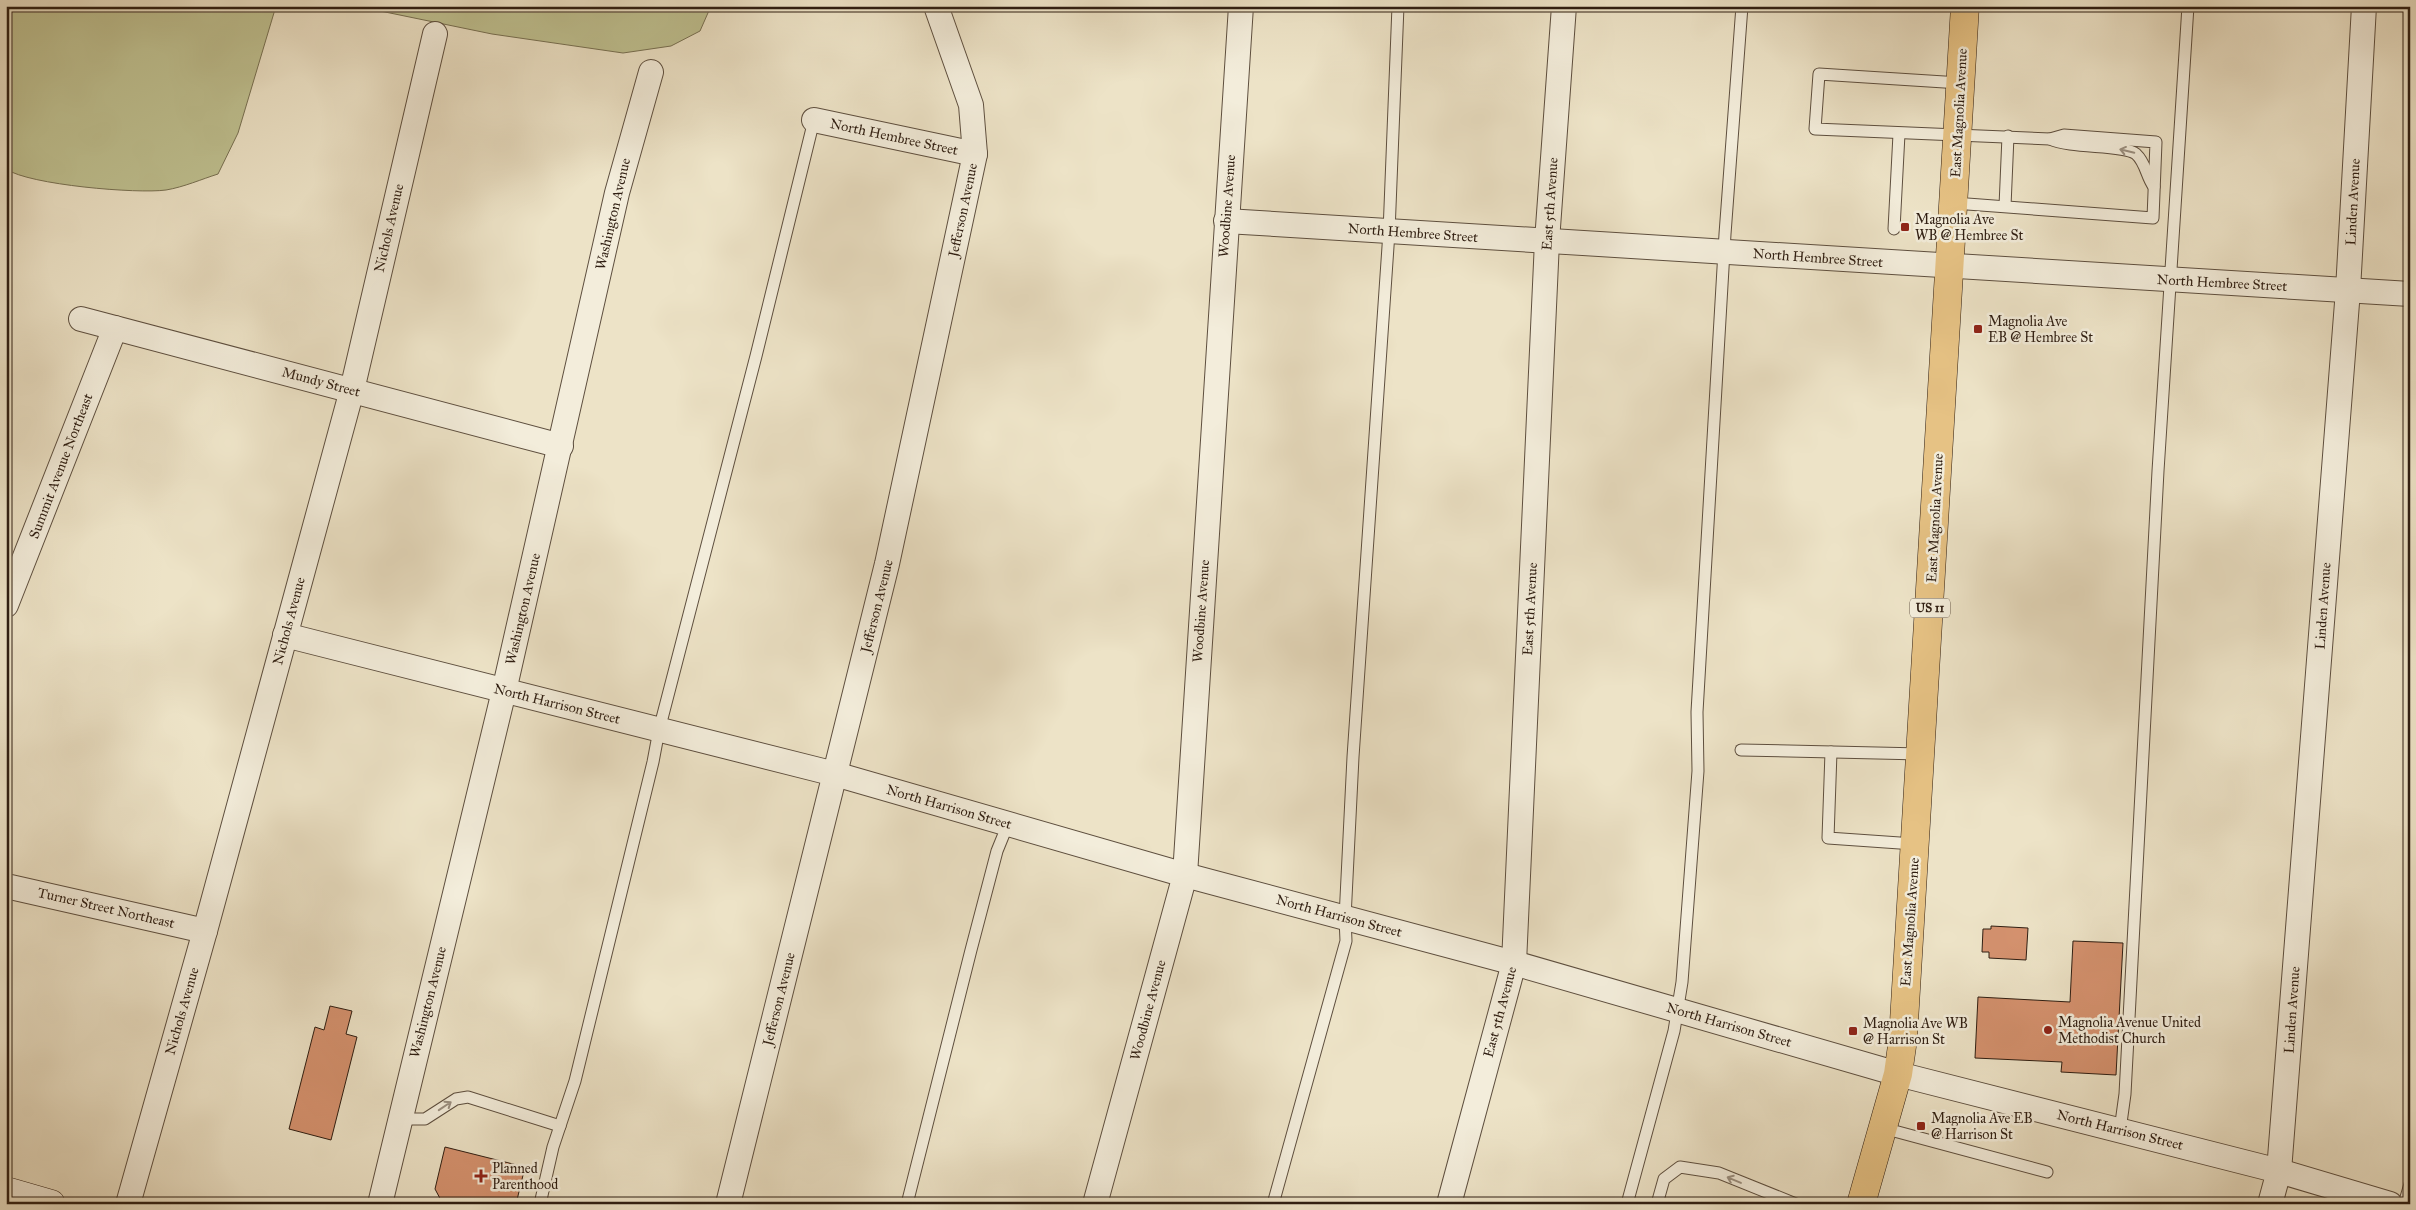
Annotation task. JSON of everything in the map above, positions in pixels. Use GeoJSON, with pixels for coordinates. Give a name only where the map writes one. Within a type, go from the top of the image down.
{"type":"FeatureCollection","features":[{"type":"Feature","properties":{"kind":"main road","name":"East Magnolia Avenue"},"geometry":{"type":"LineString","coordinates":[[1861,1204],[1898,1074],[1903,1039],[1965,6]]}},
{"type":"Feature","properties":{"kind":"main road"},"geometry":{"type":"LineString","coordinates":[[6,1191],[51,1204]]}},
{"type":"Feature","properties":{"kind":"street","name":"Jefferson Avenue"},"geometry":{"type":"LineString","coordinates":[[728,1204],[887,564],[975,154],[971,105],[936,6]]}},
{"type":"Feature","properties":{"kind":"street","name":"Woodbine Avenue"},"geometry":{"type":"LineString","coordinates":[[1095,1204],[1185,875],[1241,6]]}},
{"type":"Feature","properties":{"kind":"street","name":"East 5th Avenue"},"geometry":{"type":"LineString","coordinates":[[1449,1204],[1514,963],[1547,241],[1564,6]]}},
{"type":"Feature","properties":{"kind":"street","name":"Linden Avenue"},"geometry":{"type":"LineString","coordinates":[[2270,1204],[2280,1171],[2348,290],[2364,6]]}},
{"type":"Feature","properties":{"kind":"street","name":"Nichols Avenue"},"geometry":{"type":"LineString","coordinates":[[128,1204],[205,931],[352,390],[435,34]]}},
{"type":"Feature","properties":{"kind":"street","name":"Washington Avenue"},"geometry":{"type":"LineString","coordinates":[[380,1204],[504,691],[617,193],[651,72]]}},
{"type":"Feature","properties":{"kind":"street","name":"North Hembree Street"},"geometry":{"type":"LineString","coordinates":[[814,120],[975,154]]}},
{"type":"Feature","properties":{"kind":"street","name":"North Hembree Street"},"geometry":{"type":"LineString","coordinates":[[1226,221],[2410,294]]}},
{"type":"Feature","properties":{"kind":"street","name":"Mundy Street"},"geometry":{"type":"LineString","coordinates":[[81,318],[561,446]]}},
{"type":"Feature","properties":{"kind":"street","name":"Summit Avenue Northeast"},"geometry":{"type":"LineString","coordinates":[[6,605],[116,328]]}},
{"type":"Feature","properties":{"kind":"street","name":"North Harrison Street"},"geometry":{"type":"LineString","coordinates":[[285,635],[835,774],[1185,875],[1514,963],[1898,1074],[2280,1171],[2390,1204]]}},
{"type":"Feature","properties":{"kind":"street","name":"Turner Street Northeast"},"geometry":{"type":"LineString","coordinates":[[6,886],[205,931]]}},
{"type":"Feature","properties":{"kind":"lane"},"geometry":{"type":"LineString","coordinates":[[1273,1204],[1346,941],[1345,918],[1357,698],[1389,232],[1398,6]]}},
{"type":"Feature","properties":{"kind":"lane"},"geometry":{"type":"LineString","coordinates":[[1627,1204],[1674,1031],[1684,964],[1698,771],[1697,712],[1742,6]]}},
{"type":"Feature","properties":{"kind":"lane"},"geometry":{"type":"LineString","coordinates":[[2120,1130],[2125,1094],[2188,6]]}},
{"type":"Feature","properties":{"kind":"lane"},"geometry":{"type":"LineString","coordinates":[[1954,203],[2153,218],[2156,142],[2064,135],[2050,138],[1958,136],[1815,129],[1819,74],[1960,83]]}},
{"type":"Feature","properties":{"kind":"lane"},"geometry":{"type":"LineString","coordinates":[[540,1204],[560,1126],[575,1081],[653,762],[659,730],[756,356],[814,120]]}},
{"type":"Feature","properties":{"kind":"lane"},"geometry":{"type":"LineString","coordinates":[[1894,229],[1899,134]]}},
{"type":"Feature","properties":{"kind":"lane"},"geometry":{"type":"LineString","coordinates":[[2005,206],[2008,136]]}},
{"type":"Feature","properties":{"kind":"lane"},"geometry":{"type":"LineString","coordinates":[[2050,138],[2061,144],[2114,148],[2135,152],[2145,165],[2148,179],[2154,187]]}},
{"type":"Feature","properties":{"kind":"lane"},"geometry":{"type":"LineString","coordinates":[[1741,750],[1921,754]]}},
{"type":"Feature","properties":{"kind":"lane"},"geometry":{"type":"LineString","coordinates":[[1831,752],[1828,838],[1915,844]]}},
{"type":"Feature","properties":{"kind":"lane"},"geometry":{"type":"LineString","coordinates":[[907,1204],[973,941],[997,851],[1008,824]]}},
{"type":"Feature","properties":{"kind":"lane"},"geometry":{"type":"LineString","coordinates":[[400,1119],[425,1119],[456,1098],[468,1097],[560,1126]]}},
{"type":"Feature","properties":{"kind":"lane"},"geometry":{"type":"LineString","coordinates":[[1883,1128],[2047,1172]]}},
{"type":"Feature","properties":{"kind":"lane"},"geometry":{"type":"LineString","coordinates":[[1657,1204],[1664,1179],[1680,1167],[1719,1173],[1796,1204]]}},
{"type":"Feature","properties":{"kind":"lane"},"geometry":{"type":"LineString","coordinates":[[2404,1204],[2410,1184]]}},
{"type":"Feature","properties":{"kind":"green space"},"geometry":{"type":"Polygon","coordinates":[[[6,6],[276,6],[238,133],[218,174],[166,190],[132,191],[59,184],[18,175],[6,169],[6,6]]]}},
{"type":"Feature","properties":{"kind":"green space"},"geometry":{"type":"Polygon","coordinates":[[[356,6],[711,6],[700,31],[671,46],[623,53],[492,34],[356,6]]]}},
{"type":"Feature","properties":{"kind":"building"},"geometry":{"type":"Polygon","coordinates":[[[1991,926],[2028,928],[2026,960],[1989,958],[1989,952],[1982,952],[1983,929],[1991,929],[1991,926]]]}},
{"type":"Feature","properties":{"kind":"building","name":"Magnolia Avenue United Methodist Church"},"geometry":{"type":"Polygon","coordinates":[[[2073,941],[2123,943],[2116,1075],[2061,1072],[2062,1062],[1975,1058],[1978,997],[2070,1002],[2073,941]]]}},
{"type":"Feature","properties":{"kind":"building"},"geometry":{"type":"Polygon","coordinates":[[[330,1006],[352,1011],[346,1034],[357,1037],[331,1140],[289,1129],[315,1027],[324,1030],[330,1006]]]}},
{"type":"Feature","properties":{"kind":"building","name":"Planned Parenthood"},"geometry":{"type":"Polygon","coordinates":[[[445,1147],[525,1167],[516,1204],[443,1204],[435,1189],[445,1147]]]}},
{"type":"Feature","properties":{"kind":"place","name":"Magnolia Ave WB @ Hembree St"},"geometry":{"type":"Point","coordinates":[1905,227]}},
{"type":"Feature","properties":{"kind":"place","name":"Magnolia Ave EB @ Hembree St"},"geometry":{"type":"Point","coordinates":[1978,329]}},
{"type":"Feature","properties":{"kind":"place","name":"Magnolia Avenue United Methodist Church"},"geometry":{"type":"Point","coordinates":[2048,1030]}},
{"type":"Feature","properties":{"kind":"place","name":"Magnolia Ave WB @ Harrison St"},"geometry":{"type":"Point","coordinates":[1853,1031]}},
{"type":"Feature","properties":{"kind":"place","name":"Magnolia Ave EB @ Harrison St"},"geometry":{"type":"Point","coordinates":[1921,1126]}},
{"type":"Feature","properties":{"kind":"place","name":"Planned Parenthood"},"geometry":{"type":"Point","coordinates":[481,1176]}}]}
